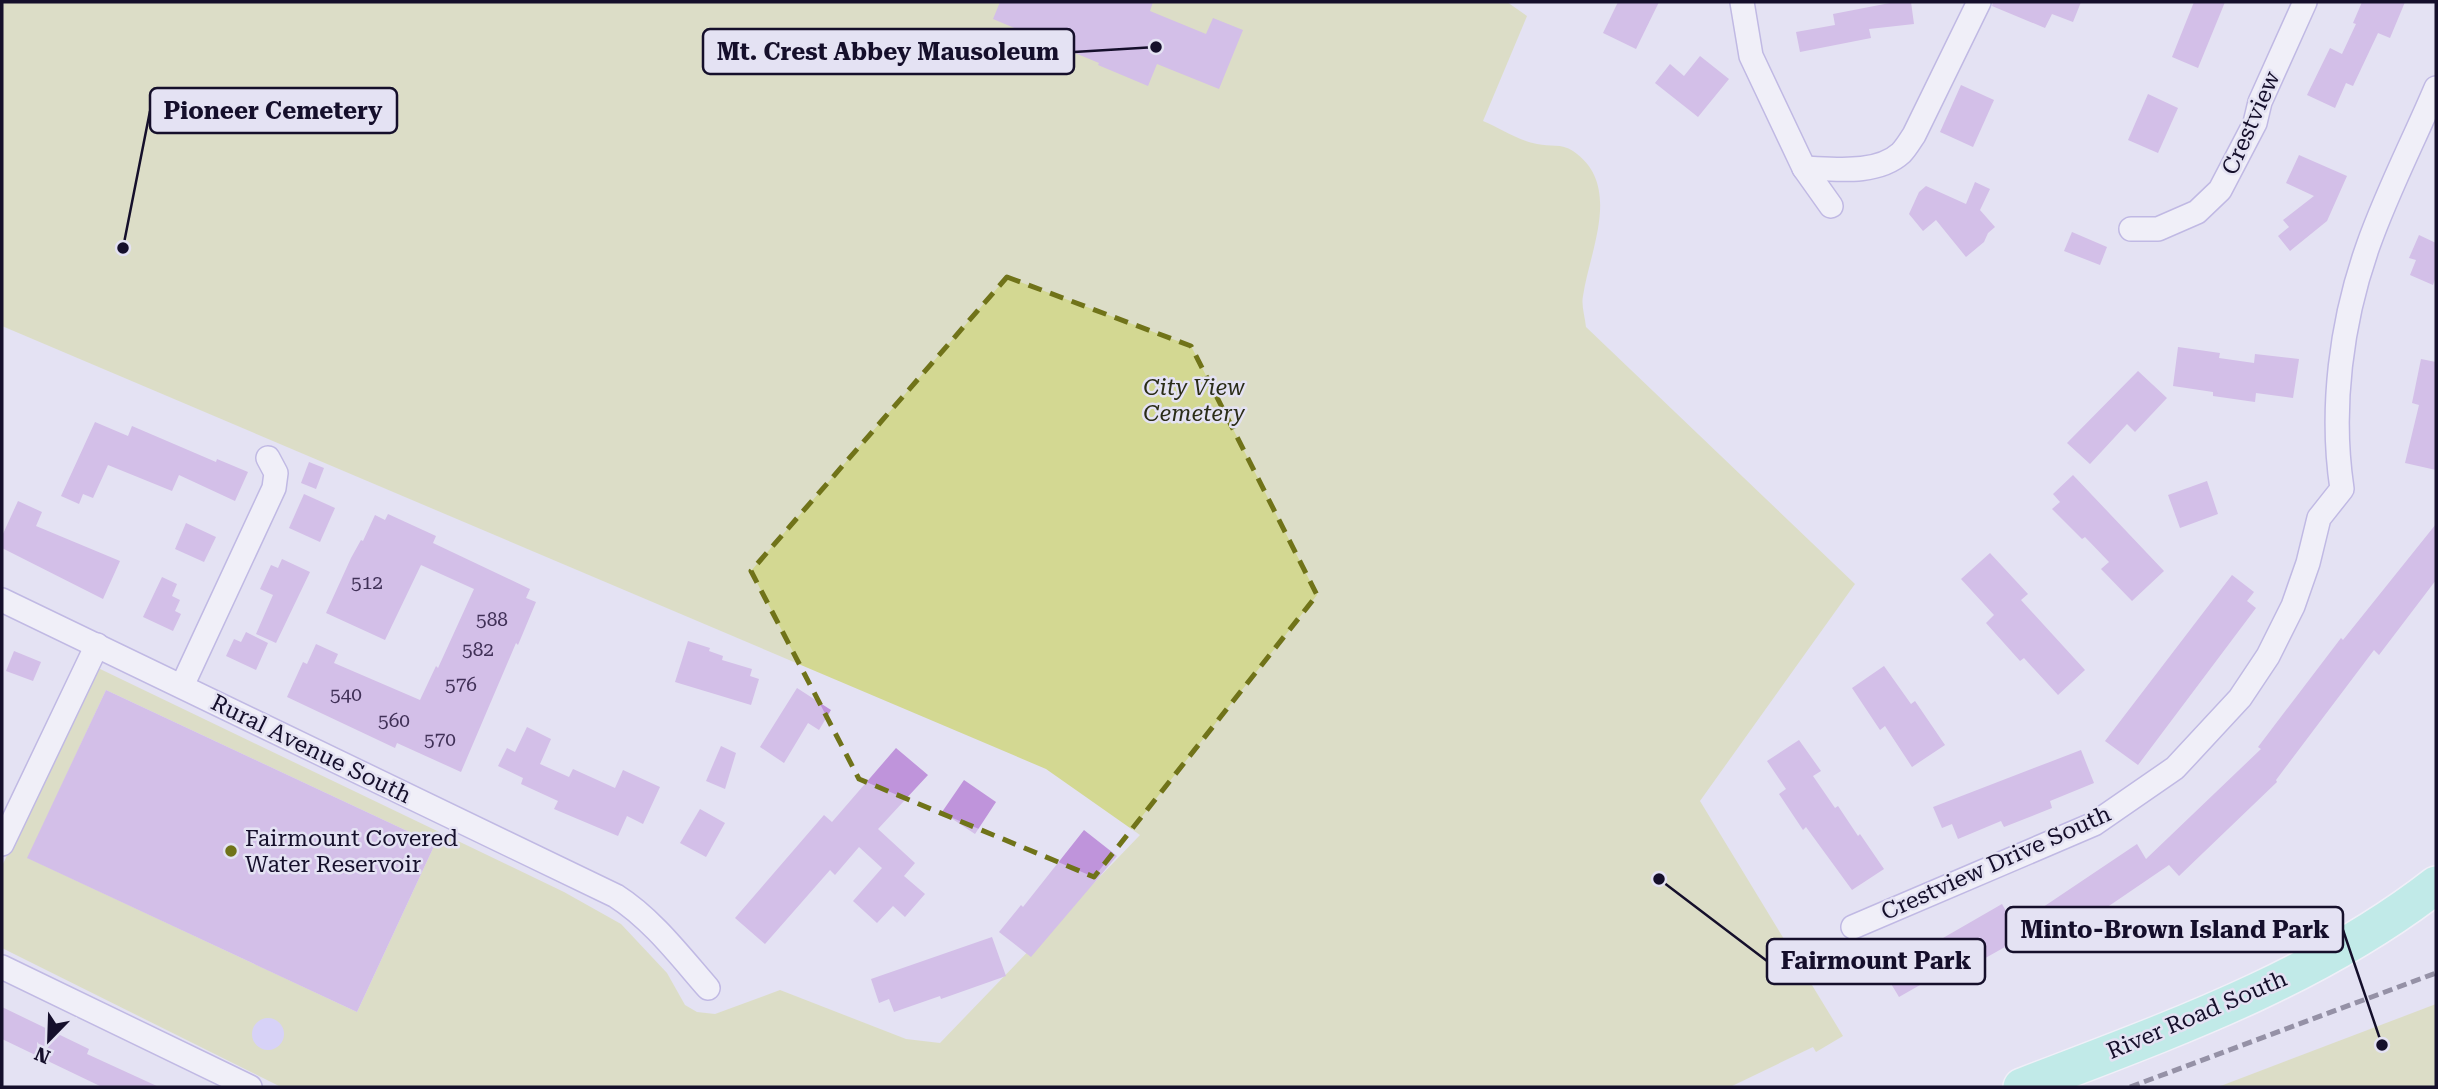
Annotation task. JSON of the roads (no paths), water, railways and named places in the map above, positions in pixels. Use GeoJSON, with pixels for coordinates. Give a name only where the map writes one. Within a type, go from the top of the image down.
{"type":"FeatureCollection","features":[{"type":"Feature","properties":{"kind":"main road","name":"River Road South"},"geometry":{"type":"LineString","coordinates":[[2022,1087],[2238,1001],[2319,962],[2436,885]]}},
{"type":"Feature","properties":{"kind":"street"},"geometry":{"type":"LineString","coordinates":[[1742,2],[1751,56],[1804,168],[1831,206]]}},
{"type":"Feature","properties":{"kind":"street"},"geometry":{"type":"LineString","coordinates":[[1804,168],[1856,169],[1880,165],[1901,153],[1914,135],[1979,2]]}},
{"type":"Feature","properties":{"kind":"street","name":"Crestview"},"geometry":{"type":"LineString","coordinates":[[2131,229],[2158,229],[2197,212],[2220,190],[2255,123],[2260,102],[2305,2]]}},
{"type":"Feature","properties":{"kind":"street","name":"Crestview Drive South"},"geometry":{"type":"LineString","coordinates":[[1853,927],[2094,824],[2175,768],[2240,698],[2268,656],[2293,606],[2308,563],[2319,517],[2342,489],[2336,450],[2342,346],[2349,316],[2368,246],[2436,88]]}},
{"type":"Feature","properties":{"kind":"street"},"geometry":{"type":"LineString","coordinates":[[182,686],[275,488],[276,473],[268,458]]}},
{"type":"Feature","properties":{"kind":"street","name":"Rural Avenue South"},"geometry":{"type":"LineString","coordinates":[[2,600],[615,896],[635,908],[708,988]]}},
{"type":"Feature","properties":{"kind":"street"},"geometry":{"type":"LineString","coordinates":[[2,844],[97,645]]}},
{"type":"Feature","properties":{"kind":"street"},"geometry":{"type":"LineString","coordinates":[[2,967],[250,1087]]}},
{"type":"Feature","properties":{"kind":"railway"},"geometry":{"type":"LineString","coordinates":[[2130,1087],[2436,973]]}},
{"type":"Feature","properties":{"kind":"place","name":"Mt. Crest Abbey Mausoleum"},"geometry":{"type":"Point","coordinates":[1156,47]}},
{"type":"Feature","properties":{"kind":"place","name":"Pioneer Cemetery"},"geometry":{"type":"Point","coordinates":[123,248]}},
{"type":"Feature","properties":{"kind":"place","name":"Fairmount Covered Water Reservoir"},"geometry":{"type":"Point","coordinates":[231,851]}},
{"type":"Feature","properties":{"kind":"place","name":"Fairmount Park"},"geometry":{"type":"Point","coordinates":[1659,879]}},
{"type":"Feature","properties":{"kind":"place","name":"Minto-Brown Island Park"},"geometry":{"type":"Point","coordinates":[2382,1045]}},
{"type":"Feature","properties":{"kind":"park label","name":"City View Cemetery"},"geometry":{"type":"Point","coordinates":[1194,400]}}]}
